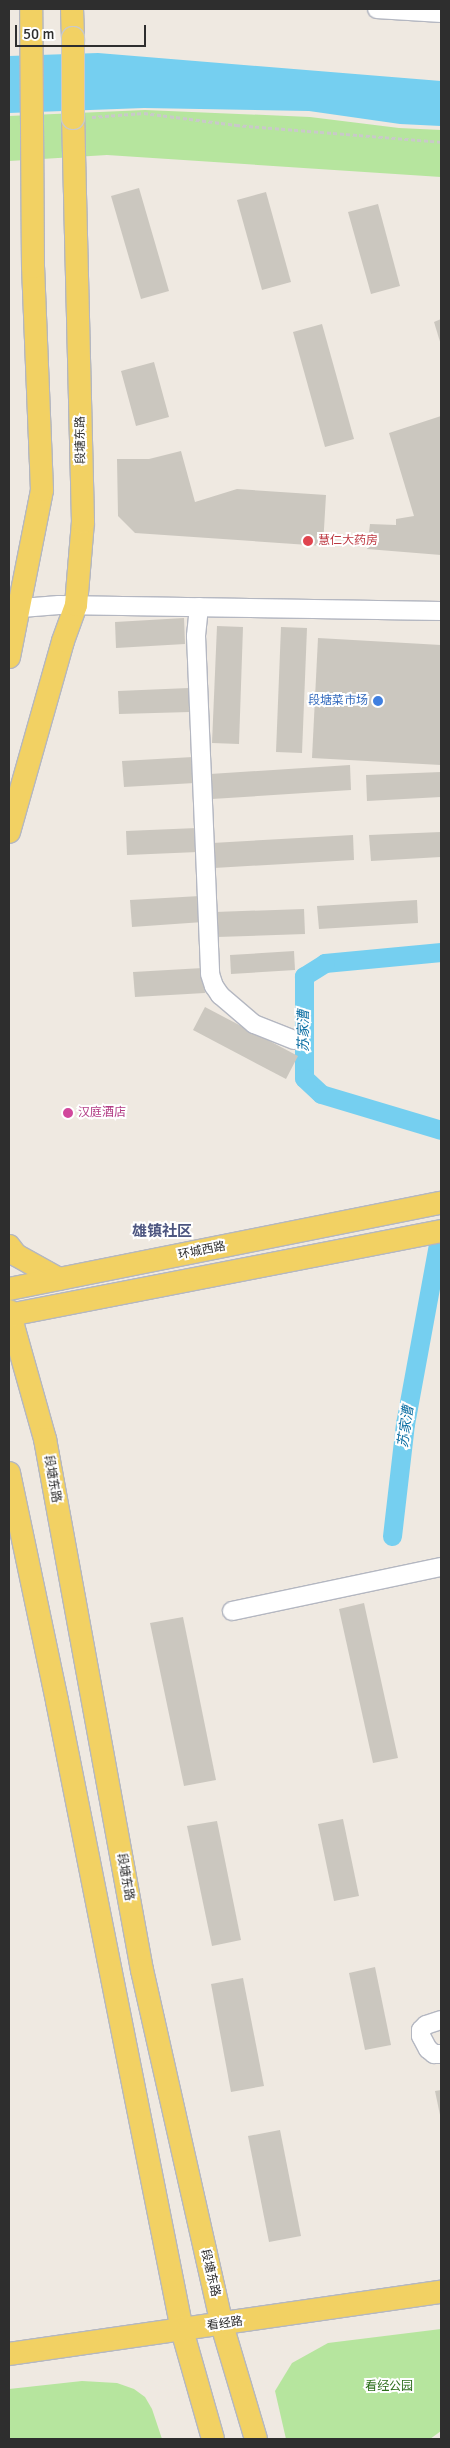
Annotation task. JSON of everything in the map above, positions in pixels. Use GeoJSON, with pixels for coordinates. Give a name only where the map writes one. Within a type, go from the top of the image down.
{"type":"FeatureCollection","features":[{"type":"Feature","properties":{"kind":"main road"},"geometry":{"type":"LineString","coordinates":[[9,657],[13,609],[42,490],[33,267],[31,9]]}},
{"type":"Feature","properties":{"kind":"main road","name":"段塘东路"},"geometry":{"type":"LineString","coordinates":[[9,832],[63,641],[76,605],[83,522],[80,118],[72,9]]}},
{"type":"Feature","properties":{"kind":"main road","name":"环城西路"},"geometry":{"type":"LineString","coordinates":[[9,1289],[441,1203]]}},
{"type":"Feature","properties":{"kind":"main road","name":"环城西路"},"geometry":{"type":"LineString","coordinates":[[9,1314],[441,1231]]}},
{"type":"Feature","properties":{"kind":"main road"},"geometry":{"type":"LineString","coordinates":[[9,1246],[16,1255],[59,1279]]}},
{"type":"Feature","properties":{"kind":"main road","name":"段塘东路"},"geometry":{"type":"LineString","coordinates":[[9,1314],[45,1439],[142,1970],[222,2325],[256,2439]]}},
{"type":"Feature","properties":{"kind":"main road"},"geometry":{"type":"LineString","coordinates":[[9,1473],[59,1711],[182,2330],[213,2439]]}},
{"type":"Feature","properties":{"kind":"main road","name":"看经路"},"geometry":{"type":"LineString","coordinates":[[9,2354],[222,2325],[441,2292]]}},
{"type":"Feature","properties":{"kind":"street"},"geometry":{"type":"LineString","coordinates":[[377,9],[441,13]]}},
{"type":"Feature","properties":{"kind":"street"},"geometry":{"type":"LineString","coordinates":[[13,609],[76,605],[441,611]]}},
{"type":"Feature","properties":{"kind":"street"},"geometry":{"type":"LineString","coordinates":[[199,607],[196,636],[210,974],[214,986],[220,995],[254,1024],[294,1040]]}},
{"type":"Feature","properties":{"kind":"street"},"geometry":{"type":"LineString","coordinates":[[232,1611],[441,1567]]}},
{"type":"Feature","properties":{"kind":"street"},"geometry":{"type":"LineString","coordinates":[[441,2020],[426,2025],[421,2030],[421,2036],[428,2049],[434,2054],[441,2054]]}},
{"type":"Feature","properties":{"kind":"path"},"geometry":{"type":"LineString","coordinates":[[80,118],[144,113],[236,125],[441,142]]}},
{"type":"Feature","properties":{"kind":"green space"},"geometry":{"type":"Polygon","coordinates":[[[145,110],[310,117],[399,128],[441,130],[441,177],[107,155],[9,161],[9,116],[145,110]]]}},
{"type":"Feature","properties":{"kind":"green space","name":"看经公园"},"geometry":{"type":"Polygon","coordinates":[[[441,2329],[441,2431],[430,2439],[286,2439],[275,2391],[292,2363],[328,2343],[441,2329]]]}},
{"type":"Feature","properties":{"kind":"green space"},"geometry":{"type":"Polygon","coordinates":[[[82,2381],[117,2383],[134,2389],[145,2397],[152,2409],[162,2439],[9,2439],[9,2389],[82,2381]]]}},
{"type":"Feature","properties":{"kind":"water"},"geometry":{"type":"Polygon","coordinates":[[[98,53],[441,81],[441,126],[400,124],[309,111],[144,108],[9,113],[9,56],[98,53]]]}},
{"type":"Feature","properties":{"kind":"building"},"geometry":{"type":"Polygon","coordinates":[[[139,188],[169,291],[141,299],[111,196],[139,188]]]}},
{"type":"Feature","properties":{"kind":"building"},"geometry":{"type":"Polygon","coordinates":[[[266,192],[291,282],[262,290],[237,200],[266,192]]]}},
{"type":"Feature","properties":{"kind":"building"},"geometry":{"type":"Polygon","coordinates":[[[378,204],[400,286],[371,294],[348,212],[378,204]]]}},
{"type":"Feature","properties":{"kind":"building"},"geometry":{"type":"Polygon","coordinates":[[[441,319],[441,345],[434,322],[441,319]]]}},
{"type":"Feature","properties":{"kind":"building"},"geometry":{"type":"Polygon","coordinates":[[[322,324],[354,439],[325,447],[293,332],[322,324]]]}},
{"type":"Feature","properties":{"kind":"building"},"geometry":{"type":"Polygon","coordinates":[[[154,362],[169,417],[136,426],[121,371],[154,362]]]}},
{"type":"Feature","properties":{"kind":"building"},"geometry":{"type":"Polygon","coordinates":[[[441,416],[441,555],[367,549],[370,524],[396,525],[396,519],[414,516],[389,433],[441,416]]]}},
{"type":"Feature","properties":{"kind":"building"},"geometry":{"type":"Polygon","coordinates":[[[181,451],[195,502],[237,489],[326,495],[323,546],[135,533],[118,516],[117,459],[149,459],[181,451]]]}},
{"type":"Feature","properties":{"kind":"building"},"geometry":{"type":"Polygon","coordinates":[[[184,618],[185,644],[116,648],[115,622],[184,618]]]}},
{"type":"Feature","properties":{"kind":"building"},"geometry":{"type":"Polygon","coordinates":[[[217,626],[243,627],[239,744],[212,743],[217,626]]]}},
{"type":"Feature","properties":{"kind":"building"},"geometry":{"type":"Polygon","coordinates":[[[281,627],[307,628],[302,753],[276,752],[281,627]]]}},
{"type":"Feature","properties":{"kind":"building","name":"段塘菜市场"},"geometry":{"type":"Polygon","coordinates":[[[318,638],[441,645],[441,765],[312,758],[318,638]]]}},
{"type":"Feature","properties":{"kind":"building"},"geometry":{"type":"Polygon","coordinates":[[[189,688],[190,712],[119,714],[118,691],[189,688]]]}},
{"type":"Feature","properties":{"kind":"building"},"geometry":{"type":"Polygon","coordinates":[[[193,757],[195,783],[124,787],[122,761],[193,757]]]}},
{"type":"Feature","properties":{"kind":"building"},"geometry":{"type":"Polygon","coordinates":[[[350,765],[351,790],[212,799],[210,774],[350,765]]]}},
{"type":"Feature","properties":{"kind":"building"},"geometry":{"type":"Polygon","coordinates":[[[441,772],[441,797],[367,801],[366,775],[441,772]]]}},
{"type":"Feature","properties":{"kind":"building"},"geometry":{"type":"Polygon","coordinates":[[[197,828],[198,852],[127,855],[126,831],[197,828]]]}},
{"type":"Feature","properties":{"kind":"building"},"geometry":{"type":"Polygon","coordinates":[[[441,832],[441,857],[371,861],[369,835],[441,832]]]}},
{"type":"Feature","properties":{"kind":"building"},"geometry":{"type":"Polygon","coordinates":[[[353,835],[354,860],[214,868],[212,843],[353,835]]]}},
{"type":"Feature","properties":{"kind":"building"},"geometry":{"type":"Polygon","coordinates":[[[200,896],[203,922],[132,927],[130,900],[200,896]]]}},
{"type":"Feature","properties":{"kind":"building"},"geometry":{"type":"Polygon","coordinates":[[[417,900],[418,923],[319,929],[317,906],[417,900]]]}},
{"type":"Feature","properties":{"kind":"building"},"geometry":{"type":"Polygon","coordinates":[[[304,909],[305,934],[217,937],[215,912],[304,909]]]}},
{"type":"Feature","properties":{"kind":"building"},"geometry":{"type":"Polygon","coordinates":[[[294,951],[295,970],[231,974],[230,955],[294,951]]]}},
{"type":"Feature","properties":{"kind":"building"},"geometry":{"type":"Polygon","coordinates":[[[203,968],[205,993],[135,997],[133,972],[203,968]]]}},
{"type":"Feature","properties":{"kind":"building"},"geometry":{"type":"Polygon","coordinates":[[[205,1007],[298,1056],[286,1079],[193,1030],[205,1007]]]}},
{"type":"Feature","properties":{"kind":"building"},"geometry":{"type":"Polygon","coordinates":[[[364,1603],[398,1758],[373,1763],[339,1609],[364,1603]]]}},
{"type":"Feature","properties":{"kind":"building"},"geometry":{"type":"Polygon","coordinates":[[[183,1617],[216,1780],[184,1786],[150,1623],[183,1617]]]}},
{"type":"Feature","properties":{"kind":"building"},"geometry":{"type":"Polygon","coordinates":[[[343,1819],[359,1896],[334,1901],[318,1824],[343,1819]]]}},
{"type":"Feature","properties":{"kind":"building"},"geometry":{"type":"Polygon","coordinates":[[[217,1821],[241,1940],[212,1946],[187,1826],[217,1821]]]}},
{"type":"Feature","properties":{"kind":"building"},"geometry":{"type":"Polygon","coordinates":[[[375,1967],[391,2045],[365,2050],[349,1973],[375,1967]]]}},
{"type":"Feature","properties":{"kind":"building"},"geometry":{"type":"Polygon","coordinates":[[[243,1978],[264,2086],[231,2092],[211,1984],[243,1978]]]}},
{"type":"Feature","properties":{"kind":"building"},"geometry":{"type":"Polygon","coordinates":[[[441,2090],[441,2115],[440,2115],[435,2091],[441,2090]]]}},
{"type":"Feature","properties":{"kind":"building"},"geometry":{"type":"Polygon","coordinates":[[[280,2130],[301,2236],[269,2242],[248,2136],[280,2130]]]}},
{"type":"Feature","properties":{"kind":"waterway","name":"苏家漕"},"geometry":{"type":"LineString","coordinates":[[441,952],[325,963],[304,976],[304,1078],[321,1094],[441,1130]]}},
{"type":"Feature","properties":{"kind":"waterway","name":"苏家漕"},"geometry":{"type":"LineString","coordinates":[[392,1536],[405,1424],[441,1228]]}},
{"type":"Feature","properties":{"kind":"place","name":"慧仁大药房"},"geometry":{"type":"Point","coordinates":[308,541]}},
{"type":"Feature","properties":{"kind":"place","name":"段塘菜市场"},"geometry":{"type":"Point","coordinates":[378,701]}},
{"type":"Feature","properties":{"kind":"place","name":"汉庭酒店"},"geometry":{"type":"Point","coordinates":[68,1113]}},
{"type":"Feature","properties":{"kind":"district","name":"雄镇社区"},"geometry":{"type":"Point","coordinates":[162,1232]}}]}
